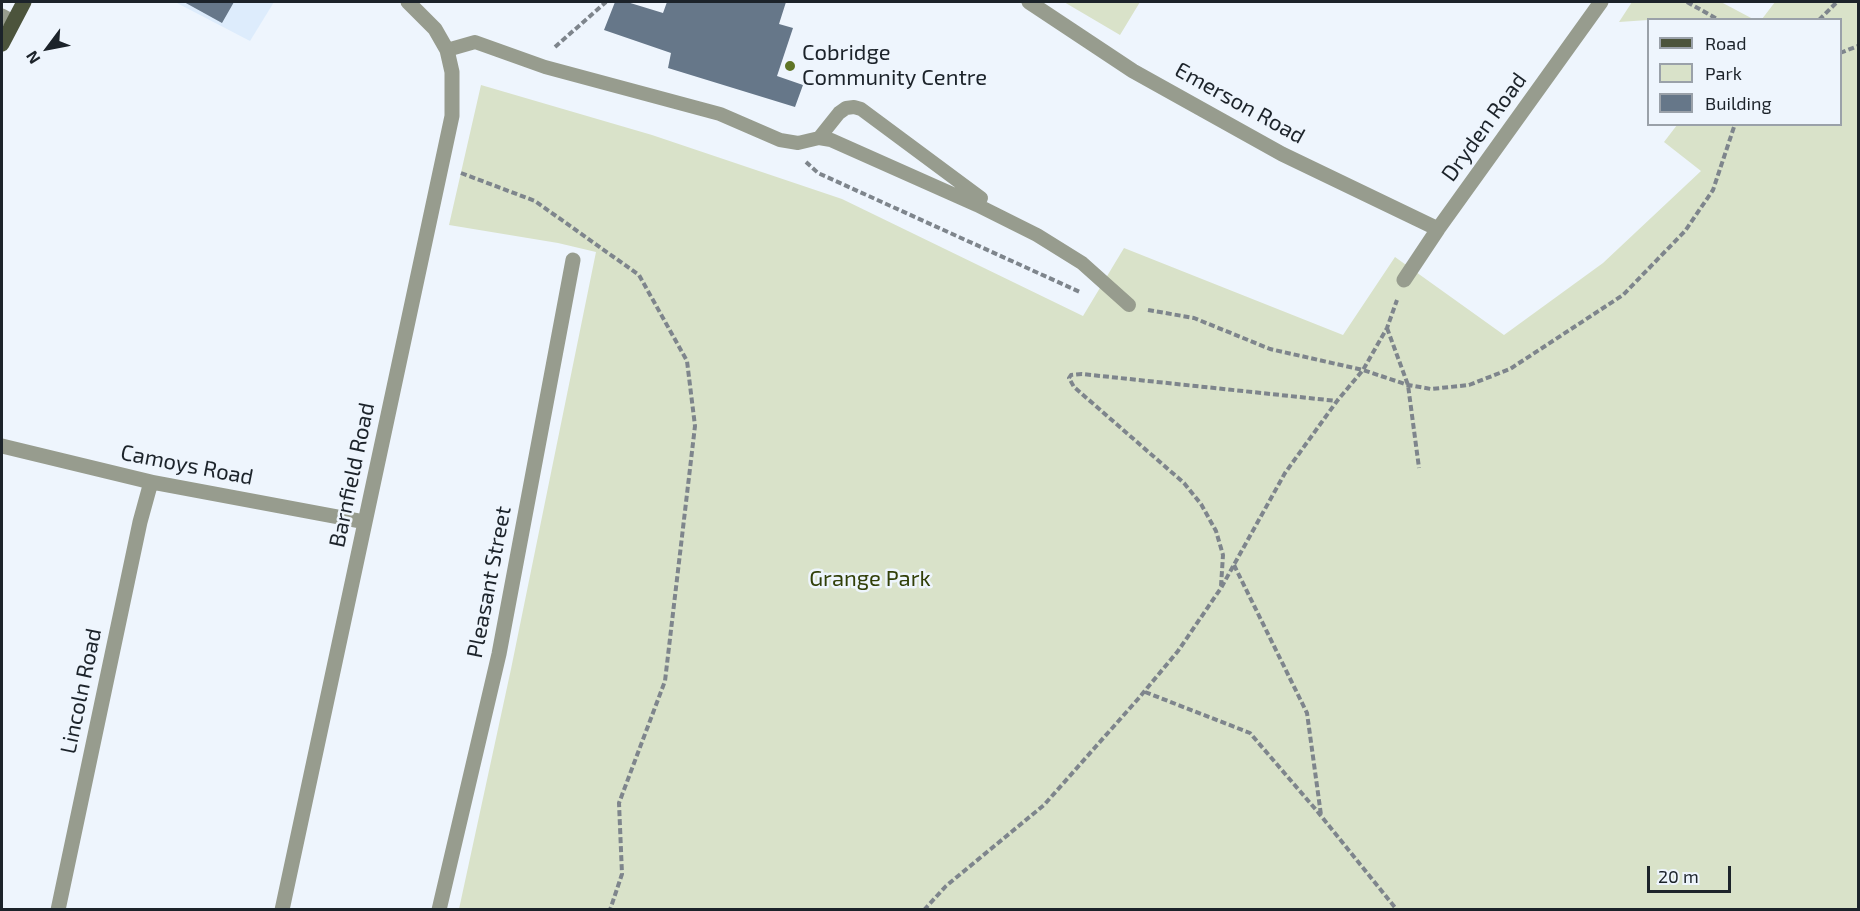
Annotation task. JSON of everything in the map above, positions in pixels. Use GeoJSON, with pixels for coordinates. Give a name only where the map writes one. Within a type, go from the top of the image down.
{"type":"FeatureCollection","features":[{"type":"Feature","properties":{"kind":"main road"},"geometry":{"type":"LineString","coordinates":[[2,44],[7,19],[24,2]]}},
{"type":"Feature","properties":{"kind":"street"},"geometry":{"type":"LineString","coordinates":[[408,2],[435,29],[447,50]]}},
{"type":"Feature","properties":{"kind":"street","name":"Emerson Road"},"geometry":{"type":"LineString","coordinates":[[1029,2],[1133,70],[1282,154],[1438,229]]}},
{"type":"Feature","properties":{"kind":"street","name":"Dryden Road"},"geometry":{"type":"LineString","coordinates":[[1404,280],[1601,2]]}},
{"type":"Feature","properties":{"kind":"street","name":"Barnfield Road"},"geometry":{"type":"LineString","coordinates":[[282,909],[452,116],[452,72],[447,50]]}},
{"type":"Feature","properties":{"kind":"street","name":"Pleasant Street"},"geometry":{"type":"LineString","coordinates":[[439,909],[499,654],[573,260]]}},
{"type":"Feature","properties":{"kind":"street","name":"Camoys Road"},"geometry":{"type":"LineString","coordinates":[[2,446],[151,482],[365,522]]}},
{"type":"Feature","properties":{"kind":"street","name":"Lincoln Road"},"geometry":{"type":"LineString","coordinates":[[58,909],[140,522],[151,482]]}},
{"type":"Feature","properties":{"kind":"lane"},"geometry":{"type":"LineString","coordinates":[[447,50],[475,42],[537,64],[720,114],[780,140],[798,143],[819,138],[831,140],[977,205],[1037,236],[1082,263],[1129,305]]}},
{"type":"Feature","properties":{"kind":"lane"},"geometry":{"type":"LineString","coordinates":[[819,138],[846,108],[861,109],[981,198],[977,205]]}},
{"type":"Feature","properties":{"kind":"path"},"geometry":{"type":"LineString","coordinates":[[537,64],[606,2]]}},
{"type":"Feature","properties":{"kind":"path"},"geometry":{"type":"LineString","coordinates":[[1687,2],[1715,18]]}},
{"type":"Feature","properties":{"kind":"path"},"geometry":{"type":"LineString","coordinates":[[1822,18],[1837,2]]}},
{"type":"Feature","properties":{"kind":"path"},"geometry":{"type":"LineString","coordinates":[[1842,52],[1858,46]]}},
{"type":"Feature","properties":{"kind":"path"},"geometry":{"type":"LineString","coordinates":[[1363,370],[1408,386],[1431,389],[1469,386],[1510,369],[1623,295],[1685,231],[1713,190],[1734,126]]}},
{"type":"Feature","properties":{"kind":"path"},"geometry":{"type":"LineString","coordinates":[[441,166],[535,201],[639,275],[687,361],[695,426],[664,681],[619,803],[622,874],[610,909]]}},
{"type":"Feature","properties":{"kind":"path"},"geometry":{"type":"LineString","coordinates":[[924,909],[946,886],[1044,805],[1178,651],[1221,588],[1285,473],[1337,401],[1363,370],[1387,327],[1404,280]]}},
{"type":"Feature","properties":{"kind":"path"},"geometry":{"type":"LineString","coordinates":[[1387,327],[1408,386],[1419,468]]}},
{"type":"Feature","properties":{"kind":"path"},"geometry":{"type":"LineString","coordinates":[[1221,588],[1223,555],[1216,531],[1201,504],[1184,483],[1074,387],[1069,378],[1071,375],[1082,374],[1337,401]]}},
{"type":"Feature","properties":{"kind":"path"},"geometry":{"type":"LineString","coordinates":[[1234,564],[1307,714],[1321,816]]}},
{"type":"Feature","properties":{"kind":"path"},"geometry":{"type":"LineString","coordinates":[[1144,692],[1250,733],[1397,909]]}},
{"type":"Feature","properties":{"kind":"shaded area"},"geometry":{"type":"Polygon","coordinates":[[[175,2],[274,2],[250,41],[175,2]]]}},
{"type":"Feature","properties":{"kind":"green space"},"geometry":{"type":"Polygon","coordinates":[[[1064,2],[1140,2],[1120,35],[1064,2]]]}},
{"type":"Feature","properties":{"kind":"green space"},"geometry":{"type":"Polygon","coordinates":[[[1632,2],[1721,2],[1751,18],[1647,18],[1647,20],[1619,22],[1632,2]]]}},
{"type":"Feature","properties":{"kind":"green space","name":"Grange Park"},"geometry":{"type":"Polygon","coordinates":[[[1775,2],[1858,2],[1858,909],[459,909],[511,669],[596,252],[558,243],[449,225],[481,85],[652,135],[842,199],[1083,316],[1124,248],[1343,335],[1395,257],[1504,335],[1603,263],[1701,171],[1664,142],[1676,126],[1842,126],[1842,18],[1763,18],[1775,2]]]}},
{"type":"Feature","properties":{"kind":"building"},"geometry":{"type":"Polygon","coordinates":[[[184,2],[234,2],[222,23],[184,2]]]}},
{"type":"Feature","properties":{"kind":"building"},"geometry":{"type":"Polygon","coordinates":[[[615,2],[627,2],[663,13],[667,2],[786,2],[779,24],[793,28],[777,76],[803,85],[795,107],[668,68],[671,53],[604,30],[615,2]]]}},
{"type":"Feature","properties":{"kind":"place","name":"Cobridge Community Centre"},"geometry":{"type":"Point","coordinates":[790,66]}}]}
